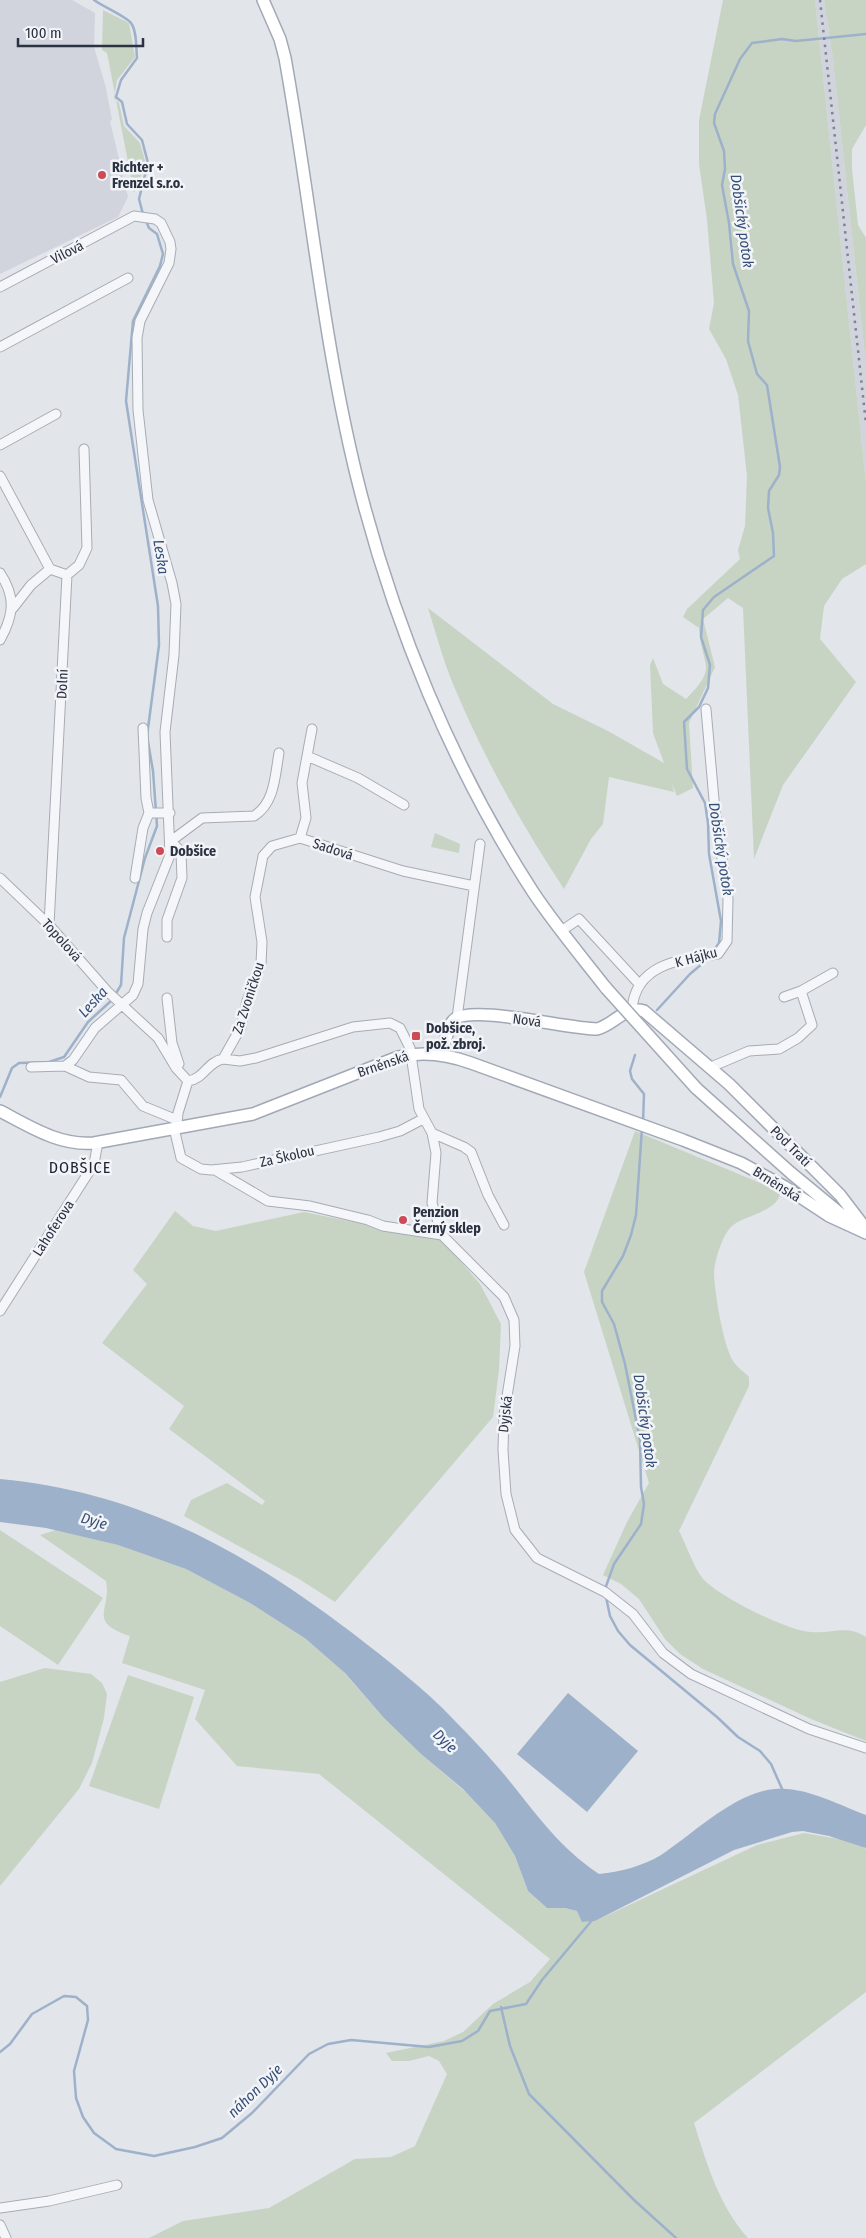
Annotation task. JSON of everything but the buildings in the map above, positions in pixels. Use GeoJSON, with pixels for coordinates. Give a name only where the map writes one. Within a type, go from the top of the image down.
{"type":"FeatureCollection","features":[{"type":"Feature","properties":{"kind":"main road"},"geometry":{"type":"LineString","coordinates":[[263,0],[275,25],[285,58],[323,304],[357,478],[389,588],[419,669],[453,746],[513,858],[561,931],[606,988],[696,1088],[740,1130],[832,1207],[866,1232]]}},
{"type":"Feature","properties":{"kind":"main road","name":"Nová"},"geometry":{"type":"LineString","coordinates":[[457,1018],[485,1015],[597,1028],[606,1026],[632,1010]]}},
{"type":"Feature","properties":{"kind":"main road","name":"Pod Tratí"},"geometry":{"type":"LineString","coordinates":[[632,1010],[644,1011],[652,1016],[707,1063],[854,1210],[866,1232]]}},
{"type":"Feature","properties":{"kind":"main road"},"geometry":{"type":"LineString","coordinates":[[442,1055],[451,1025],[457,1018]]}},
{"type":"Feature","properties":{"kind":"main road","name":"Brněnská"},"geometry":{"type":"LineString","coordinates":[[0,1111],[58,1139],[80,1143],[98,1142],[176,1125],[227,1120],[268,1109],[390,1060],[411,1054],[442,1055],[462,1060],[666,1133],[741,1163],[785,1186],[829,1216],[866,1232]]}},
{"type":"Feature","properties":{"kind":"main road"},"geometry":{"type":"LineString","coordinates":[[785,1186],[832,1207]]}},
{"type":"Feature","properties":{"kind":"street","name":"Vilová"},"geometry":{"type":"LineString","coordinates":[[0,287],[136,217],[155,219],[161,223],[168,236],[171,249],[169,263],[150,298],[138,329],[138,410],[148,500],[172,583],[176,604],[174,655],[158,813]]}},
{"type":"Feature","properties":{"kind":"street"},"geometry":{"type":"LineString","coordinates":[[0,347],[128,278]]}},
{"type":"Feature","properties":{"kind":"street"},"geometry":{"type":"LineString","coordinates":[[0,445],[56,414]]}},
{"type":"Feature","properties":{"kind":"street"},"geometry":{"type":"LineString","coordinates":[[0,476],[50,569],[67,575],[79,565],[87,548],[84,449]]}},
{"type":"Feature","properties":{"kind":"street"},"geometry":{"type":"LineString","coordinates":[[0,640],[13,608],[26,591],[50,569]]}},
{"type":"Feature","properties":{"kind":"street"},"geometry":{"type":"LineString","coordinates":[[0,573],[9,586],[15,590],[26,591]]}},
{"type":"Feature","properties":{"kind":"street","name":"Dolní"},"geometry":{"type":"LineString","coordinates":[[49,925],[67,575]]}},
{"type":"Feature","properties":{"kind":"street"},"geometry":{"type":"LineString","coordinates":[[9,586],[13,608]]}},
{"type":"Feature","properties":{"kind":"street","name":"K Hájku"},"geometry":{"type":"LineString","coordinates":[[632,1010],[634,996],[640,984],[658,967],[700,956],[718,954],[727,941],[728,899],[715,811],[706,708]]}},
{"type":"Feature","properties":{"kind":"street"},"geometry":{"type":"LineString","coordinates":[[143,728],[146,798],[158,813],[171,841],[181,852],[182,878],[167,920],[167,937]]}},
{"type":"Feature","properties":{"kind":"street","name":"Sadová"},"geometry":{"type":"LineString","coordinates":[[312,729],[302,783],[306,818],[300,838],[403,871],[408,870],[474,886]]}},
{"type":"Feature","properties":{"kind":"street"},"geometry":{"type":"LineString","coordinates":[[66,1066],[73,1060],[117,998],[134,995],[138,984],[143,929],[147,913],[170,855],[171,841],[202,818],[254,816],[261,812],[267,806],[272,793],[280,753]]}},
{"type":"Feature","properties":{"kind":"street"},"geometry":{"type":"LineString","coordinates":[[307,756],[358,778],[404,805]]}},
{"type":"Feature","properties":{"kind":"street"},"geometry":{"type":"LineString","coordinates":[[135,878],[143,828],[158,813]]}},
{"type":"Feature","properties":{"kind":"street","name":"Za Zvoničkou"},"geometry":{"type":"LineString","coordinates":[[188,1081],[198,1078],[211,1063],[223,1059],[241,1027],[247,1001],[261,964],[262,942],[255,897],[263,856],[272,846],[300,838]]}},
{"type":"Feature","properties":{"kind":"street"},"geometry":{"type":"LineString","coordinates":[[457,1018],[480,844]]}},
{"type":"Feature","properties":{"kind":"street","name":"Topolová"},"geometry":{"type":"LineString","coordinates":[[0,878],[49,925],[117,998],[158,1038],[179,1071],[188,1081]]}},
{"type":"Feature","properties":{"kind":"street"},"geometry":{"type":"LineString","coordinates":[[561,931],[579,918],[640,984]]}},
{"type":"Feature","properties":{"kind":"street"},"geometry":{"type":"LineString","coordinates":[[784,997],[801,991],[833,973]]}},
{"type":"Feature","properties":{"kind":"street"},"geometry":{"type":"LineString","coordinates":[[707,1063],[749,1051],[779,1049],[798,1038],[812,1025],[801,991]]}},
{"type":"Feature","properties":{"kind":"street"},"geometry":{"type":"LineString","coordinates":[[167,998],[172,1043],[179,1062],[179,1071]]}},
{"type":"Feature","properties":{"kind":"street","name":"Dyjská"},"geometry":{"type":"LineString","coordinates":[[223,1059],[240,1061],[256,1058],[340,1030],[378,1023],[390,1022],[397,1025],[406,1038],[411,1054],[419,1109],[432,1133],[436,1154],[432,1203],[442,1235],[504,1297],[514,1320],[515,1346],[504,1415],[503,1450],[506,1494],[515,1530],[537,1558],[605,1592],[633,1614],[663,1654],[691,1674],[809,1729],[866,1748]]}},
{"type":"Feature","properties":{"kind":"street"},"geometry":{"type":"LineString","coordinates":[[31,1067],[66,1066],[89,1077],[120,1080],[143,1106],[176,1125],[188,1081]]}},
{"type":"Feature","properties":{"kind":"street","name":"Za Školou"},"geometry":{"type":"LineString","coordinates":[[176,1125],[177,1151],[183,1160],[204,1170],[215,1170],[242,1167],[379,1137],[400,1131],[423,1119]]}},
{"type":"Feature","properties":{"kind":"street"},"geometry":{"type":"LineString","coordinates":[[432,1133],[471,1152],[488,1195],[504,1225]]}},
{"type":"Feature","properties":{"kind":"street","name":"Lahoferova"},"geometry":{"type":"LineString","coordinates":[[0,1311],[94,1164],[98,1142]]}},
{"type":"Feature","properties":{"kind":"street"},"geometry":{"type":"LineString","coordinates":[[215,1170],[268,1200],[310,1206],[368,1220],[383,1226],[442,1235]]}},
{"type":"Feature","properties":{"kind":"street"},"geometry":{"type":"LineString","coordinates":[[0,2208],[50,2201],[117,2185]]}},
{"type":"Feature","properties":{"kind":"street"},"geometry":{"type":"LineString","coordinates":[[0,2225],[6,2238]]}},
{"type":"Feature","properties":{"kind":"shaded area"},"geometry":{"type":"Polygon","coordinates":[[[0,0],[72,0],[95,13],[94,47],[106,88],[112,120],[110,121],[128,197],[118,217],[0,274],[0,0]]]}},
{"type":"Feature","properties":{"kind":"shaded area"},"geometry":{"type":"Polygon","coordinates":[[[815,0],[824,0],[833,59],[866,365],[866,483],[815,0]]]}},
{"type":"Feature","properties":{"kind":"green space"},"geometry":{"type":"Polygon","coordinates":[[[723,0],[815,0],[866,483],[866,564],[842,579],[824,606],[820,639],[856,682],[783,785],[754,859],[743,608],[728,598],[703,619],[715,667],[689,723],[693,788],[677,796],[672,784],[674,792],[609,777],[603,824],[591,839],[564,889],[518,815],[477,737],[449,675],[428,608],[553,704],[608,731],[664,763],[653,733],[650,665],[653,658],[663,684],[686,699],[696,688],[702,679],[706,666],[699,628],[683,617],[687,609],[740,559],[738,550],[745,526],[747,476],[738,395],[726,359],[709,329],[714,303],[707,220],[699,164],[699,120],[723,0]]]}},
{"type":"Feature","properties":{"kind":"green space"},"geometry":{"type":"Polygon","coordinates":[[[824,0],[866,0],[866,125],[852,149],[852,169],[858,225],[866,238],[866,365],[833,59],[824,0]]]}},
{"type":"Feature","properties":{"kind":"green space"},"geometry":{"type":"Polygon","coordinates":[[[103,10],[129,23],[135,57],[117,80],[115,93],[107,53],[102,50],[103,10]]]}},
{"type":"Feature","properties":{"kind":"green space"},"geometry":{"type":"Polygon","coordinates":[[[116,100],[119,103],[124,126],[140,143],[146,164],[134,193],[116,100]]]}},
{"type":"Feature","properties":{"kind":"green space"},"geometry":{"type":"Polygon","coordinates":[[[435,833],[460,844],[459,853],[431,847],[435,833]]]}},
{"type":"Feature","properties":{"kind":"green space"},"geometry":{"type":"Polygon","coordinates":[[[635,1131],[770,1187],[780,1194],[772,1205],[731,1227],[717,1256],[714,1274],[723,1332],[733,1361],[749,1377],[749,1386],[679,1531],[703,1579],[738,1603],[771,1620],[800,1630],[819,1632],[846,1630],[866,1637],[866,1741],[811,1719],[703,1669],[680,1654],[665,1639],[639,1599],[621,1584],[603,1575],[627,1522],[649,1483],[584,1272],[635,1131]]]}},
{"type":"Feature","properties":{"kind":"green space"},"geometry":{"type":"Polygon","coordinates":[[[175,1211],[193,1226],[216,1231],[304,1212],[442,1240],[480,1284],[501,1324],[499,1370],[493,1417],[335,1602],[299,1579],[184,1516],[191,1500],[227,1483],[262,1505],[265,1501],[169,1429],[184,1406],[102,1343],[147,1284],[133,1270],[175,1211]]]}},
{"type":"Feature","properties":{"kind":"green space"},"geometry":{"type":"Polygon","coordinates":[[[0,1530],[103,1598],[58,1665],[0,1626],[0,1530]]]}},
{"type":"Feature","properties":{"kind":"green space"},"geometry":{"type":"Polygon","coordinates":[[[56,1530],[118,1545],[186,1569],[250,1603],[306,1639],[341,1669],[384,1718],[421,1754],[468,1794],[495,1823],[515,1856],[528,1891],[547,1908],[565,1908],[577,1911],[583,1922],[595,1921],[757,1845],[804,1833],[839,1839],[854,1839],[866,1849],[866,1992],[694,2123],[715,2184],[729,2212],[748,2238],[149,2238],[183,2221],[269,2208],[355,2159],[391,2157],[415,2146],[447,2074],[439,2061],[429,2056],[409,2061],[392,2061],[386,2053],[444,2041],[463,2032],[493,2004],[530,1982],[550,1959],[319,1774],[237,1766],[195,1719],[205,1690],[122,1663],[130,1636],[117,1631],[105,1620],[106,1581],[40,1535],[56,1530]]]}},
{"type":"Feature","properties":{"kind":"green space"},"geometry":{"type":"Polygon","coordinates":[[[45,1668],[91,1674],[102,1683],[107,1694],[104,1718],[92,1763],[79,1789],[0,1886],[0,1682],[45,1668]]]}},
{"type":"Feature","properties":{"kind":"green space"},"geometry":{"type":"Polygon","coordinates":[[[128,1675],[194,1697],[159,1809],[89,1786],[128,1675]]]}},
{"type":"Feature","properties":{"kind":"water","name":"Dyje"},"geometry":{"type":"Polygon","coordinates":[[[0,1479],[50,1486],[98,1497],[143,1512],[187,1530],[229,1551],[311,1602],[431,1697],[486,1754],[555,1836],[599,1874],[631,1868],[654,1859],[730,1806],[760,1792],[775,1789],[798,1790],[810,1793],[866,1815],[866,1848],[829,1836],[803,1831],[792,1832],[734,1850],[595,1921],[582,1922],[577,1911],[565,1908],[547,1908],[528,1891],[515,1856],[495,1823],[463,1789],[421,1754],[384,1718],[345,1673],[306,1639],[250,1603],[186,1569],[118,1545],[46,1528],[0,1522],[0,1479]]]}},
{"type":"Feature","properties":{"kind":"water"},"geometry":{"type":"Polygon","coordinates":[[[568,1693],[638,1751],[587,1812],[517,1754],[568,1693]]]}},
{"type":"Feature","properties":{"kind":"waterway","name":"Leska"},"geometry":{"type":"LineString","coordinates":[[94,0],[129,21],[134,30],[137,58],[121,80],[116,97],[122,102],[127,124],[142,140],[148,163],[139,199],[143,214]]}},
{"type":"Feature","properties":{"kind":"waterway","name":"Dobšický potok"},"geometry":{"type":"LineString","coordinates":[[713,952],[719,943],[721,921],[709,854],[705,803],[687,769],[684,722],[699,707],[708,688],[710,665],[701,637],[703,610],[714,597],[774,556],[773,533],[768,508],[769,491],[779,475],[780,467],[767,385],[757,374],[748,341],[749,311],[733,264],[729,223],[722,185],[725,169],[724,151],[714,123],[715,114],[740,59],[752,43],[782,39],[796,41],[866,34]]}},
{"type":"Feature","properties":{"kind":"waterway","name":"Leska"},"geometry":{"type":"LineString","coordinates":[[115,995],[121,985],[124,938],[145,858],[157,826],[153,771],[147,736],[159,645],[158,606],[126,401],[133,321],[160,266],[163,254],[157,234],[149,228],[145,219]]}},
{"type":"Feature","properties":{"kind":"waterway","name":"Dobšický potok"},"geometry":{"type":"LineString","coordinates":[[657,1010],[690,974],[709,958]]}},
{"type":"Feature","properties":{"kind":"waterway","name":"Leska"},"geometry":{"type":"LineString","coordinates":[[0,1097],[12,1068],[19,1063],[49,1062],[64,1057],[88,1022],[112,1000]]}},
{"type":"Feature","properties":{"kind":"waterway","name":"Dobšický potok"},"geometry":{"type":"LineString","coordinates":[[635,1055],[630,1071],[632,1079],[644,1094],[643,1122]]}},
{"type":"Feature","properties":{"kind":"waterway","name":"Dobšický potok"},"geometry":{"type":"LineString","coordinates":[[605,1589],[614,1564],[641,1524],[644,1504],[641,1487],[640,1440],[625,1364],[614,1324],[602,1302],[602,1291],[623,1256],[636,1215],[642,1128]]}},
{"type":"Feature","properties":{"kind":"waterway","name":"Dobšický potok"},"geometry":{"type":"LineString","coordinates":[[606,1597],[610,1616],[618,1631],[630,1645],[717,1717],[738,1737],[760,1751],[771,1764],[783,1791]]}},
{"type":"Feature","properties":{"kind":"waterway","name":"náhon Dyje"},"geometry":{"type":"LineString","coordinates":[[0,2052],[10,2044],[32,2014],[64,1996],[76,1997],[87,2006],[88,2020],[74,2071],[76,2098],[83,2117],[94,2133],[116,2149],[154,2156],[195,2147],[222,2138],[252,2113],[309,2054],[328,2044],[351,2040],[429,2047],[462,2041],[478,2031],[490,2011],[526,2004],[542,1980],[593,1919]]}},
{"type":"Feature","properties":{"kind":"waterway"},"geometry":{"type":"LineString","coordinates":[[501,2007],[510,2046],[529,2094],[634,2200],[676,2238]]}},
{"type":"Feature","properties":{"kind":"railway"},"geometry":{"type":"LineString","coordinates":[[820,0],[866,424]]}},
{"type":"Feature","properties":{"kind":"place","name":"Richter + Frenzel s.r.o."},"geometry":{"type":"Point","coordinates":[102,175]}},
{"type":"Feature","properties":{"kind":"place","name":"Dobšice"},"geometry":{"type":"Point","coordinates":[160,851]}},
{"type":"Feature","properties":{"kind":"place","name":"Dobšice, pož. zbroj."},"geometry":{"type":"Point","coordinates":[416,1036]}},
{"type":"Feature","properties":{"kind":"place","name":"Penzion Černý sklep"},"geometry":{"type":"Point","coordinates":[403,1220]}},
{"type":"Feature","properties":{"kind":"district","name":"DOBŠICE"},"geometry":{"type":"Point","coordinates":[80,1167]}}]}
